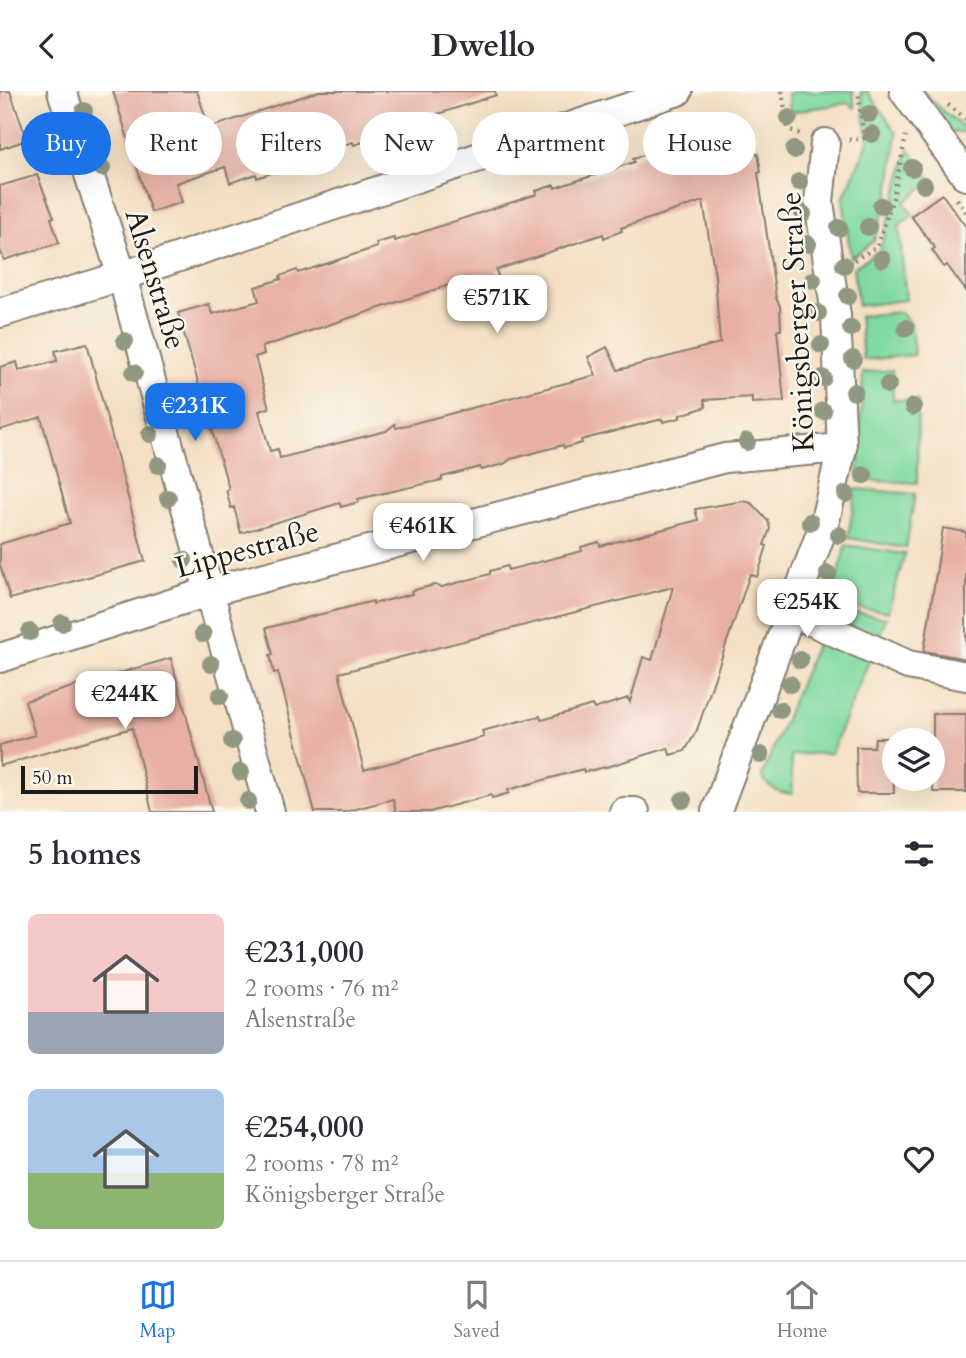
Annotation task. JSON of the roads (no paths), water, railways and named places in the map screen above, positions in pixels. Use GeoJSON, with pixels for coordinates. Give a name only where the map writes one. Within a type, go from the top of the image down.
{"type":"FeatureCollection","features":[{"type":"Feature","properties":{"kind":"street","name":"Alsenstraße"},"geometry":{"type":"LineString","coordinates":[[62,91],[122,276],[270,812]]}},
{"type":"Feature","properties":{"kind":"street"},"geometry":{"type":"LineString","coordinates":[[0,313],[122,276],[678,91]]}},
{"type":"Feature","properties":{"kind":"street"},"geometry":{"type":"LineString","coordinates":[[908,97],[966,176]]}},
{"type":"Feature","properties":{"kind":"street","name":"Königsberger Straße"},"geometry":{"type":"LineString","coordinates":[[716,812],[824,525],[842,449],[836,315],[819,202],[825,143]]}},
{"type":"Feature","properties":{"kind":"street","name":"Lippestraße"},"geometry":{"type":"LineString","coordinates":[[0,658],[211,591],[725,458],[842,449]]}},
{"type":"Feature","properties":{"kind":"street"},"geometry":{"type":"LineString","coordinates":[[791,612],[908,665],[966,676]]}},
{"type":"Feature","properties":{"kind":"street"},"geometry":{"type":"LineString","coordinates":[[624,812],[635,812]]}}]}
